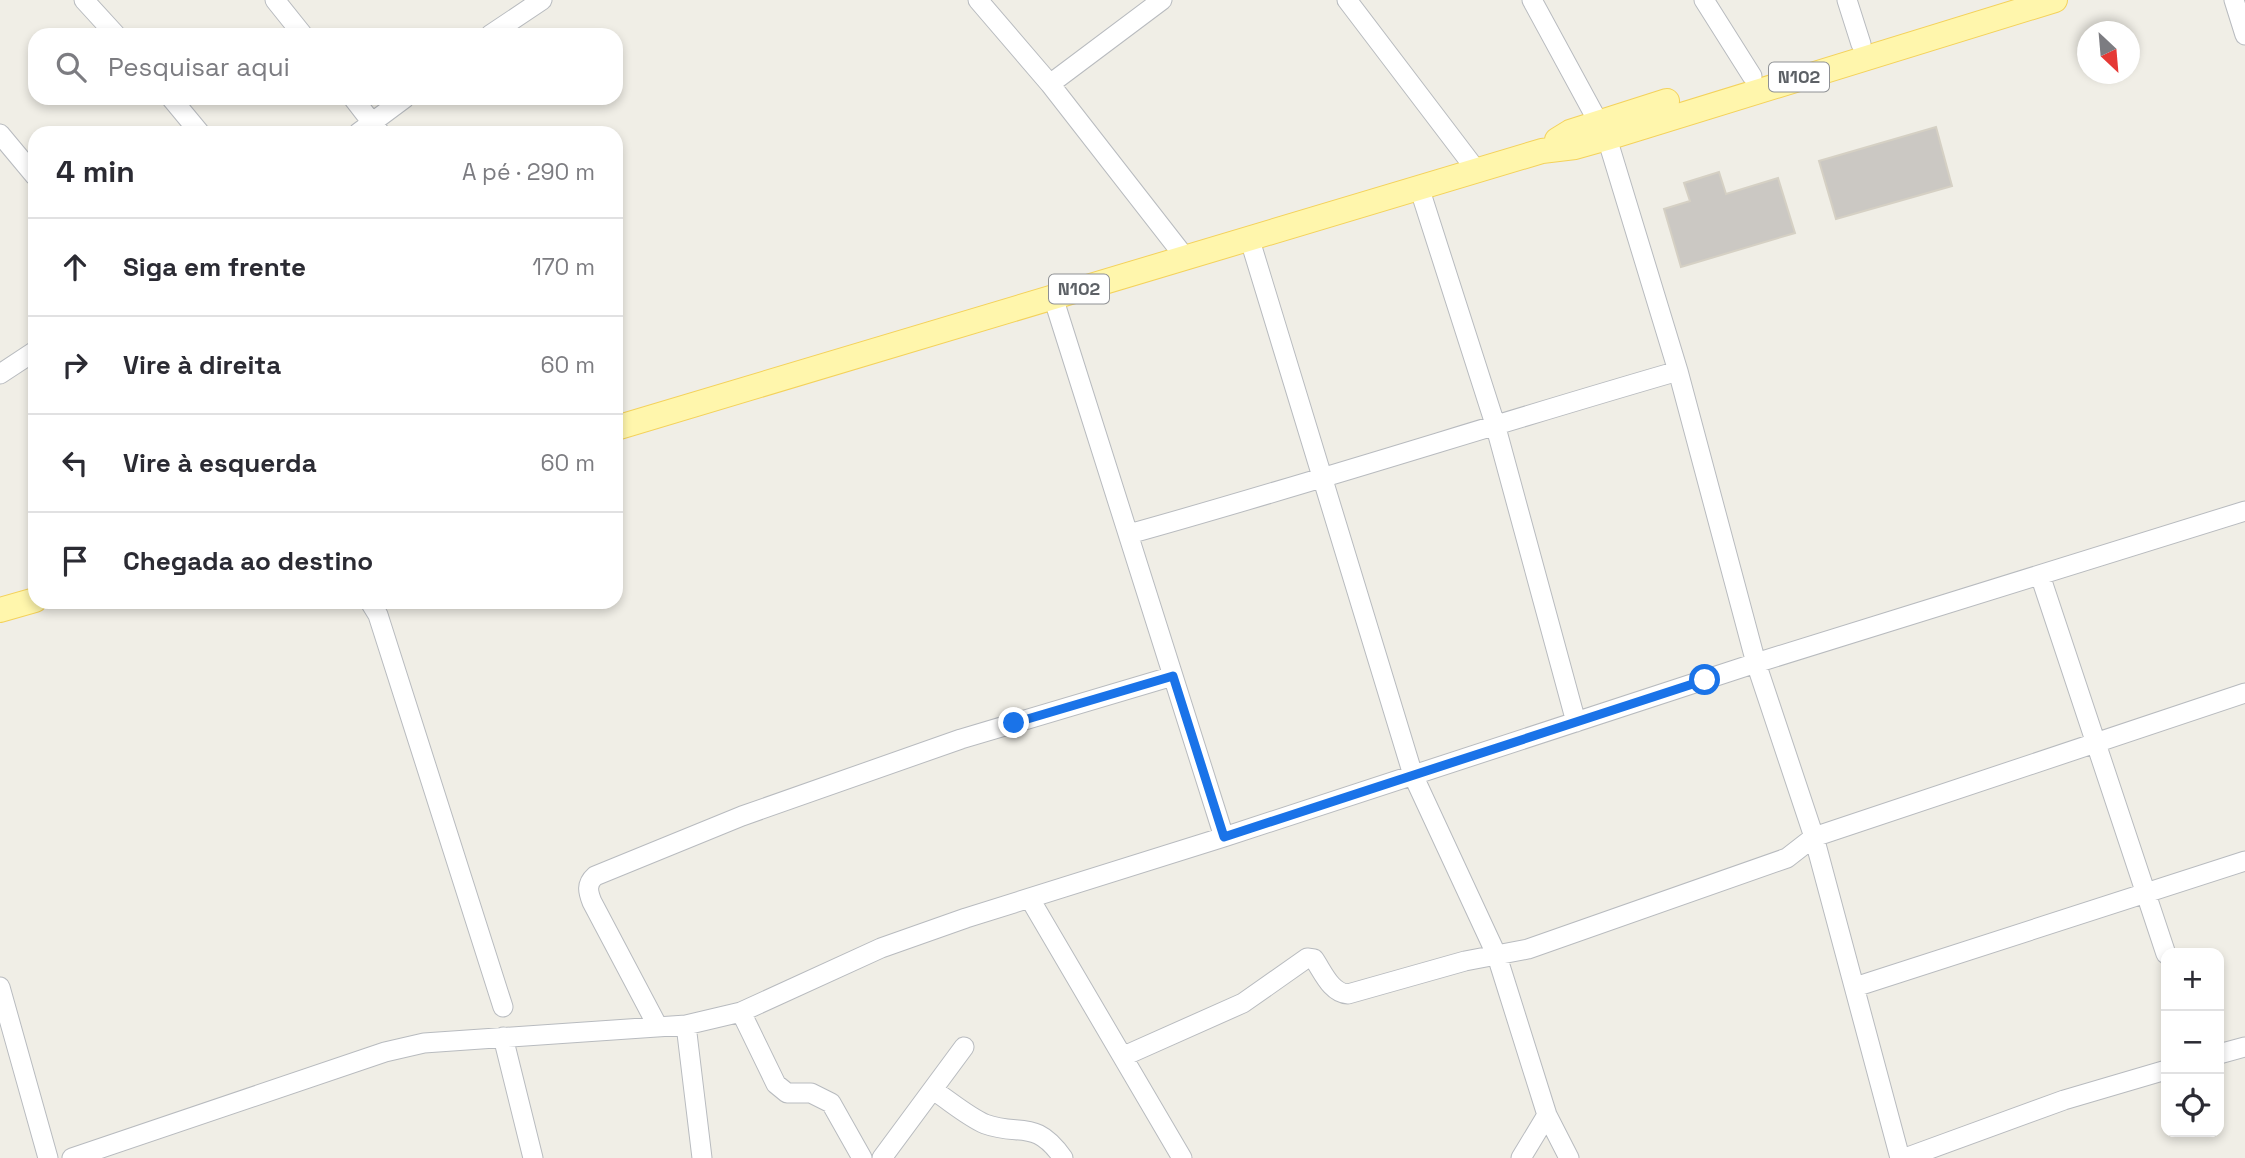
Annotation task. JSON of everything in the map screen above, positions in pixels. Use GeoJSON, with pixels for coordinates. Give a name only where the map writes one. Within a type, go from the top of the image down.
{"type":"FeatureCollection","features":[{"type":"Feature","properties":{"kind":"main road","name":"N102"},"geometry":{"type":"LineString","coordinates":[[1603,130],[1752,76],[2003,0]]}},
{"type":"Feature","properties":{"kind":"main road","name":"N102"},"geometry":{"type":"LineString","coordinates":[[623,426],[1542,151],[1570,132],[1603,130],[2055,0]]}},
{"type":"Feature","properties":{"kind":"main road"},"geometry":{"type":"LineString","coordinates":[[0,610],[28,602]]}},
{"type":"Feature","properties":{"kind":"street"},"geometry":{"type":"LineString","coordinates":[[84,0],[110,28]]}},
{"type":"Feature","properties":{"kind":"street"},"geometry":{"type":"LineString","coordinates":[[275,0],[297,28]]}},
{"type":"Feature","properties":{"kind":"street"},"geometry":{"type":"LineString","coordinates":[[500,28],[542,0]]}},
{"type":"Feature","properties":{"kind":"street"},"geometry":{"type":"LineString","coordinates":[[978,0],[1050,84],[1184,256]]}},
{"type":"Feature","properties":{"kind":"street"},"geometry":{"type":"LineString","coordinates":[[1050,84],[1162,0]]}},
{"type":"Feature","properties":{"kind":"street"},"geometry":{"type":"LineString","coordinates":[[1347,0],[1477,171]]}},
{"type":"Feature","properties":{"kind":"street"},"geometry":{"type":"LineString","coordinates":[[1532,0],[1603,130],[1678,371],[1756,663],[1814,837],[1902,1158],[2064,1100],[2161,1071]]}},
{"type":"Feature","properties":{"kind":"street"},"geometry":{"type":"LineString","coordinates":[[1704,0],[1752,76]]}},
{"type":"Feature","properties":{"kind":"street"},"geometry":{"type":"LineString","coordinates":[[1847,0],[1861,44]]}},
{"type":"Feature","properties":{"kind":"street"},"geometry":{"type":"LineString","coordinates":[[2234,0],[2245,35]]}},
{"type":"Feature","properties":{"kind":"street"},"geometry":{"type":"LineString","coordinates":[[177,105],[194,126]]}},
{"type":"Feature","properties":{"kind":"street"},"geometry":{"type":"LineString","coordinates":[[357,105],[368,126]]}},
{"type":"Feature","properties":{"kind":"street"},"geometry":{"type":"LineString","coordinates":[[374,126],[397,105]]}},
{"type":"Feature","properties":{"kind":"street"},"geometry":{"type":"LineString","coordinates":[[0,134],[28,168]]}},
{"type":"Feature","properties":{"kind":"street"},"geometry":{"type":"LineString","coordinates":[[1419,187],[1495,424],[1576,722]]}},
{"type":"Feature","properties":{"kind":"street"},"geometry":{"type":"LineString","coordinates":[[1249,237],[1413,775],[1497,956],[1547,1115],[1569,1158]]}},
{"type":"Feature","properties":{"kind":"street"},"geometry":{"type":"LineString","coordinates":[[1053,297],[1224,837]]}},
{"type":"Feature","properties":{"kind":"street"},"geometry":{"type":"LineString","coordinates":[[0,374],[28,356]]}},
{"type":"Feature","properties":{"kind":"street"},"geometry":{"type":"LineString","coordinates":[[1129,534],[1323,480],[1495,424],[1678,371]]}},
{"type":"Feature","properties":{"kind":"street"},"geometry":{"type":"LineString","coordinates":[[72,1158],[385,1052],[424,1043],[686,1025],[741,1012],[881,948],[1756,663],[2245,511]]}},
{"type":"Feature","properties":{"kind":"street"},"geometry":{"type":"LineString","coordinates":[[2040,575],[2164,948]]}},
{"type":"Feature","properties":{"kind":"street"},"geometry":{"type":"LineString","coordinates":[[374,609],[503,1007]]}},
{"type":"Feature","properties":{"kind":"street"},"geometry":{"type":"LineString","coordinates":[[657,1025],[592,902],[588,891],[590,881],[595,876],[742,816],[948,744],[1173,676]]}},
{"type":"Feature","properties":{"kind":"street"},"geometry":{"type":"LineString","coordinates":[[1124,1056],[1243,1003],[1307,958],[1314,958],[1333,987],[1348,994],[1465,961],[1528,949],[1787,858],[1814,837],[2245,693]]}},
{"type":"Feature","properties":{"kind":"street"},"geometry":{"type":"LineString","coordinates":[[1855,987],[2245,860]]}},
{"type":"Feature","properties":{"kind":"street"},"geometry":{"type":"LineString","coordinates":[[1030,899],[1182,1158]]}},
{"type":"Feature","properties":{"kind":"street"},"geometry":{"type":"LineString","coordinates":[[0,987],[48,1158]]}},
{"type":"Feature","properties":{"kind":"street"},"geometry":{"type":"LineString","coordinates":[[741,1012],[776,1084],[787,1093],[811,1093],[831,1103],[862,1158]]}},
{"type":"Feature","properties":{"kind":"street"},"geometry":{"type":"LineString","coordinates":[[686,1025],[702,1158]]}},
{"type":"Feature","properties":{"kind":"street"},"geometry":{"type":"LineString","coordinates":[[503,1037],[533,1158]]}},
{"type":"Feature","properties":{"kind":"street"},"geometry":{"type":"LineString","coordinates":[[882,1158],[964,1047]]}},
{"type":"Feature","properties":{"kind":"street"},"geometry":{"type":"LineString","coordinates":[[2224,1053],[2245,1047]]}},
{"type":"Feature","properties":{"kind":"street"},"geometry":{"type":"LineString","coordinates":[[933,1090],[981,1122],[995,1127],[1028,1129],[1043,1136],[1063,1158]]}},
{"type":"Feature","properties":{"kind":"street"},"geometry":{"type":"LineString","coordinates":[[1521,1158],[1547,1115]]}},
{"type":"Feature","properties":{"kind":"building"},"geometry":{"type":"Polygon","coordinates":[[[1936,127],[1952,186],[1836,219],[1819,161],[1936,127]]]}},
{"type":"Feature","properties":{"kind":"building"},"geometry":{"type":"Polygon","coordinates":[[[1719,172],[1726,194],[1778,178],[1795,233],[1681,267],[1664,209],[1690,201],[1684,183],[1719,172]]]}},
{"type":"Feature","properties":{"kind":"route"},"geometry":{"type":"LineString","coordinates":[[1014,723],[1173,676],[1224,837],[1705,680]]}}]}
